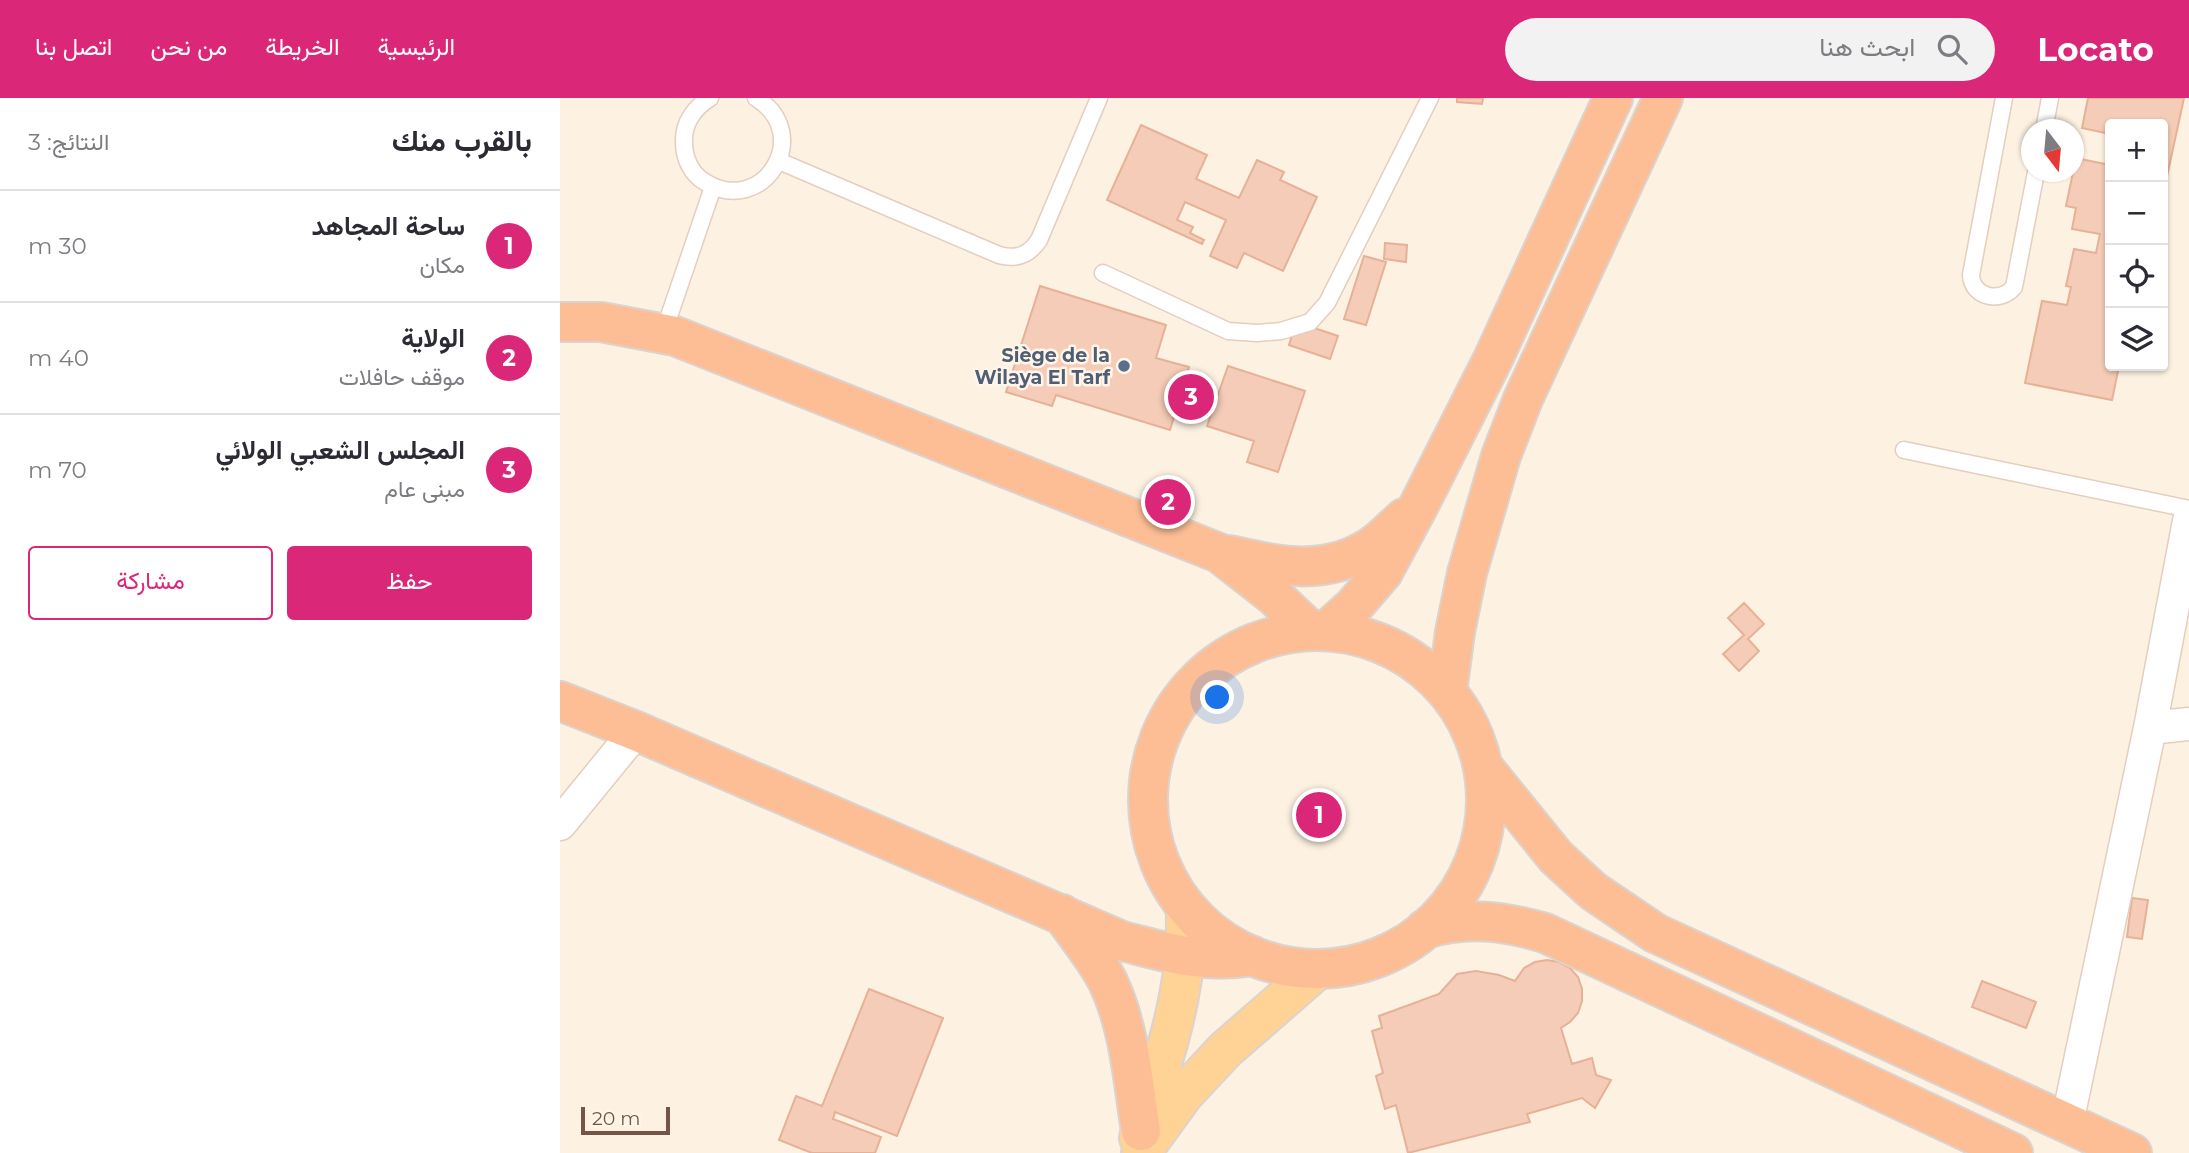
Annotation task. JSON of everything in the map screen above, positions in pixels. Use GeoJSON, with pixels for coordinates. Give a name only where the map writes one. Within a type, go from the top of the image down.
{"type":"FeatureCollection","features":[{"type":"Feature","properties":{"kind":"highway"},"geometry":{"type":"LineString","coordinates":[[1318,631],[1353,607],[1376,581],[1419,505],[1493,359],[1614,98]]}},
{"type":"Feature","properties":{"kind":"highway"},"geometry":{"type":"LineString","coordinates":[[1447,692],[1467,573],[1501,456],[1523,399],[1663,98]]}},
{"type":"Feature","properties":{"kind":"highway"},"geometry":{"type":"LineString","coordinates":[[560,322],[601,322],[675,336],[1219,553],[1295,568],[1324,566],[1347,559],[1372,546],[1419,505]]}},
{"type":"Feature","properties":{"kind":"highway"},"geometry":{"type":"LineString","coordinates":[[1219,553],[1318,631]]}},
{"type":"Feature","properties":{"kind":"highway"},"geometry":{"type":"LineString","coordinates":[[1318,631],[1349,634],[1393,649],[1431,676],[1447,692],[1470,727],[1483,767],[1485,812],[1476,856],[1455,896],[1425,929],[1386,954],[1364,962],[1318,969],[1273,963],[1253,956],[1216,936],[1186,907],[1159,862],[1151,836],[1147,809],[1148,783],[1153,756],[1175,707],[1211,668],[1258,642],[1284,635],[1318,631]]}},
{"type":"Feature","properties":{"kind":"highway"},"geometry":{"type":"LineString","coordinates":[[560,701],[636,731],[1122,941],[1185,957],[1217,960],[1253,956]]}},
{"type":"Feature","properties":{"kind":"highway"},"geometry":{"type":"LineString","coordinates":[[1483,767],[1556,857],[1593,891],[1655,933],[2132,1153]]}},
{"type":"Feature","properties":{"kind":"highway"},"geometry":{"type":"LineString","coordinates":[[1062,914],[1107,980],[1119,1009],[1128,1044],[1139,1146]]}},
{"type":"Feature","properties":{"kind":"highway"},"geometry":{"type":"LineString","coordinates":[[1425,929],[1448,922],[1476,920],[1511,923],[1545,933],[2013,1153]]}},
{"type":"Feature","properties":{"kind":"main road"},"geometry":{"type":"LineString","coordinates":[[1139,1146],[1176,1012],[1185,957],[1186,907]]}},
{"type":"Feature","properties":{"kind":"main road"},"geometry":{"type":"LineString","coordinates":[[1139,1146],[1225,1050],[1318,969]]}},
{"type":"Feature","properties":{"kind":"street"},"geometry":{"type":"LineString","coordinates":[[2067,1124],[2150,728],[2189,521]]}},
{"type":"Feature","properties":{"kind":"street"},"geometry":{"type":"LineString","coordinates":[[2150,728],[2189,724]]}},
{"type":"Feature","properties":{"kind":"street"},"geometry":{"type":"LineString","coordinates":[[560,824],[636,731]]}},
{"type":"Feature","properties":{"kind":"lane"},"geometry":{"type":"LineString","coordinates":[[710,98],[694,104],[684,138],[685,153],[700,179],[713,187],[729,191],[751,187],[770,174],[779,161],[781,131],[766,104],[756,98]]}},
{"type":"Feature","properties":{"kind":"lane"},"geometry":{"type":"LineString","coordinates":[[779,161],[999,255],[1012,258],[1032,249],[1039,240],[1100,98]]}},
{"type":"Feature","properties":{"kind":"lane"},"geometry":{"type":"LineString","coordinates":[[1103,273],[1228,331],[1280,331],[1310,322],[1327,303],[1430,98]]}},
{"type":"Feature","properties":{"kind":"lane"},"geometry":{"type":"LineString","coordinates":[[2004,98],[1971,275],[1974,287],[1982,294],[1997,298],[2009,293],[2014,287],[2034,182]]}},
{"type":"Feature","properties":{"kind":"lane"},"geometry":{"type":"LineString","coordinates":[[2046,119],[2050,98]]}},
{"type":"Feature","properties":{"kind":"lane"},"geometry":{"type":"LineString","coordinates":[[663,334],[713,187]]}},
{"type":"Feature","properties":{"kind":"lane"},"geometry":{"type":"LineString","coordinates":[[1904,450],[2189,509]]}},
{"type":"Feature","properties":{"kind":"building"},"geometry":{"type":"Polygon","coordinates":[[[1457,98],[1483,98],[1482,104],[1457,102],[1457,98]]]}},
{"type":"Feature","properties":{"kind":"building"},"geometry":{"type":"Polygon","coordinates":[[[2088,98],[2184,98],[2168,172],[2168,119],[2105,119],[2105,133],[2084,128],[2088,98]]]}},
{"type":"Feature","properties":{"kind":"building"},"geometry":{"type":"Polygon","coordinates":[[[1141,125],[1207,155],[1196,179],[1239,198],[1257,160],[1284,172],[1280,180],[1317,197],[1283,271],[1244,253],[1237,268],[1210,256],[1226,220],[1185,202],[1177,220],[1193,227],[1190,233],[1204,240],[1202,244],[1107,200],[1141,125]]]}},
{"type":"Feature","properties":{"kind":"building"},"geometry":{"type":"Polygon","coordinates":[[[2084,160],[2105,164],[2105,371],[2118,371],[2112,400],[2025,383],[2042,301],[2067,305],[2071,287],[2066,286],[2074,249],[2096,253],[2100,234],[2072,229],[2076,208],[2066,206],[2071,182],[2084,182],[2084,160]]]}},
{"type":"Feature","properties":{"kind":"building"},"geometry":{"type":"Polygon","coordinates":[[[1385,243],[1407,245],[1406,262],[1384,259],[1385,243]]]}},
{"type":"Feature","properties":{"kind":"building"},"geometry":{"type":"Polygon","coordinates":[[[1364,256],[1386,262],[1366,325],[1344,319],[1364,256]]]}},
{"type":"Feature","properties":{"kind":"building"},"geometry":{"type":"Polygon","coordinates":[[[1040,286],[1166,325],[1156,358],[1189,367],[1170,430],[1056,395],[1052,406],[1006,392],[1040,286]]]}},
{"type":"Feature","properties":{"kind":"building"},"geometry":{"type":"Polygon","coordinates":[[[1296,322],[1338,336],[1330,359],[1289,345],[1296,322]]]}},
{"type":"Feature","properties":{"kind":"building"},"geometry":{"type":"Polygon","coordinates":[[[1228,366],[1305,391],[1278,472],[1247,462],[1254,441],[1207,426],[1228,366]]]}},
{"type":"Feature","properties":{"kind":"building"},"geometry":{"type":"Polygon","coordinates":[[[1744,603],[1764,624],[1748,639],[1759,651],[1739,671],[1723,654],[1744,635],[1728,618],[1744,603]]]}},
{"type":"Feature","properties":{"kind":"building"},"geometry":{"type":"Polygon","coordinates":[[[2132,898],[2148,900],[2142,939],[2127,937],[2132,898]]]}},
{"type":"Feature","properties":{"kind":"building"},"geometry":{"type":"Polygon","coordinates":[[[1547,960],[1570,968],[1578,977],[1582,989],[1578,1013],[1561,1028],[1572,1064],[1592,1058],[1596,1075],[1611,1080],[1595,1108],[1582,1098],[1527,1114],[1530,1122],[1408,1153],[1396,1105],[1385,1109],[1376,1076],[1383,1073],[1372,1031],[1382,1028],[1379,1016],[1439,994],[1457,974],[1476,971],[1515,981],[1524,968],[1547,960]]]}},
{"type":"Feature","properties":{"kind":"building"},"geometry":{"type":"Polygon","coordinates":[[[1982,981],[2036,1002],[2026,1028],[1972,1007],[1982,981]]]}},
{"type":"Feature","properties":{"kind":"building"},"geometry":{"type":"Polygon","coordinates":[[[869,989],[943,1018],[897,1136],[835,1112],[833,1119],[881,1137],[875,1153],[812,1153],[779,1140],[796,1096],[822,1106],[869,989]]]}},
{"type":"Feature","properties":{"kind":"place","name":"Siège de la Wilaya El Tarf"},"geometry":{"type":"Point","coordinates":[1124,366]}},
{"type":"Feature","properties":{"kind":"place","name":"المجلس الشعبي الولائي"},"geometry":{"type":"Point","coordinates":[1191,397]}},
{"type":"Feature","properties":{"kind":"place","name":"الولاية"},"geometry":{"type":"Point","coordinates":[1168,502]}},
{"type":"Feature","properties":{"kind":"place","name":"ساحة المجاهد"},"geometry":{"type":"Point","coordinates":[1319,815]}}]}
